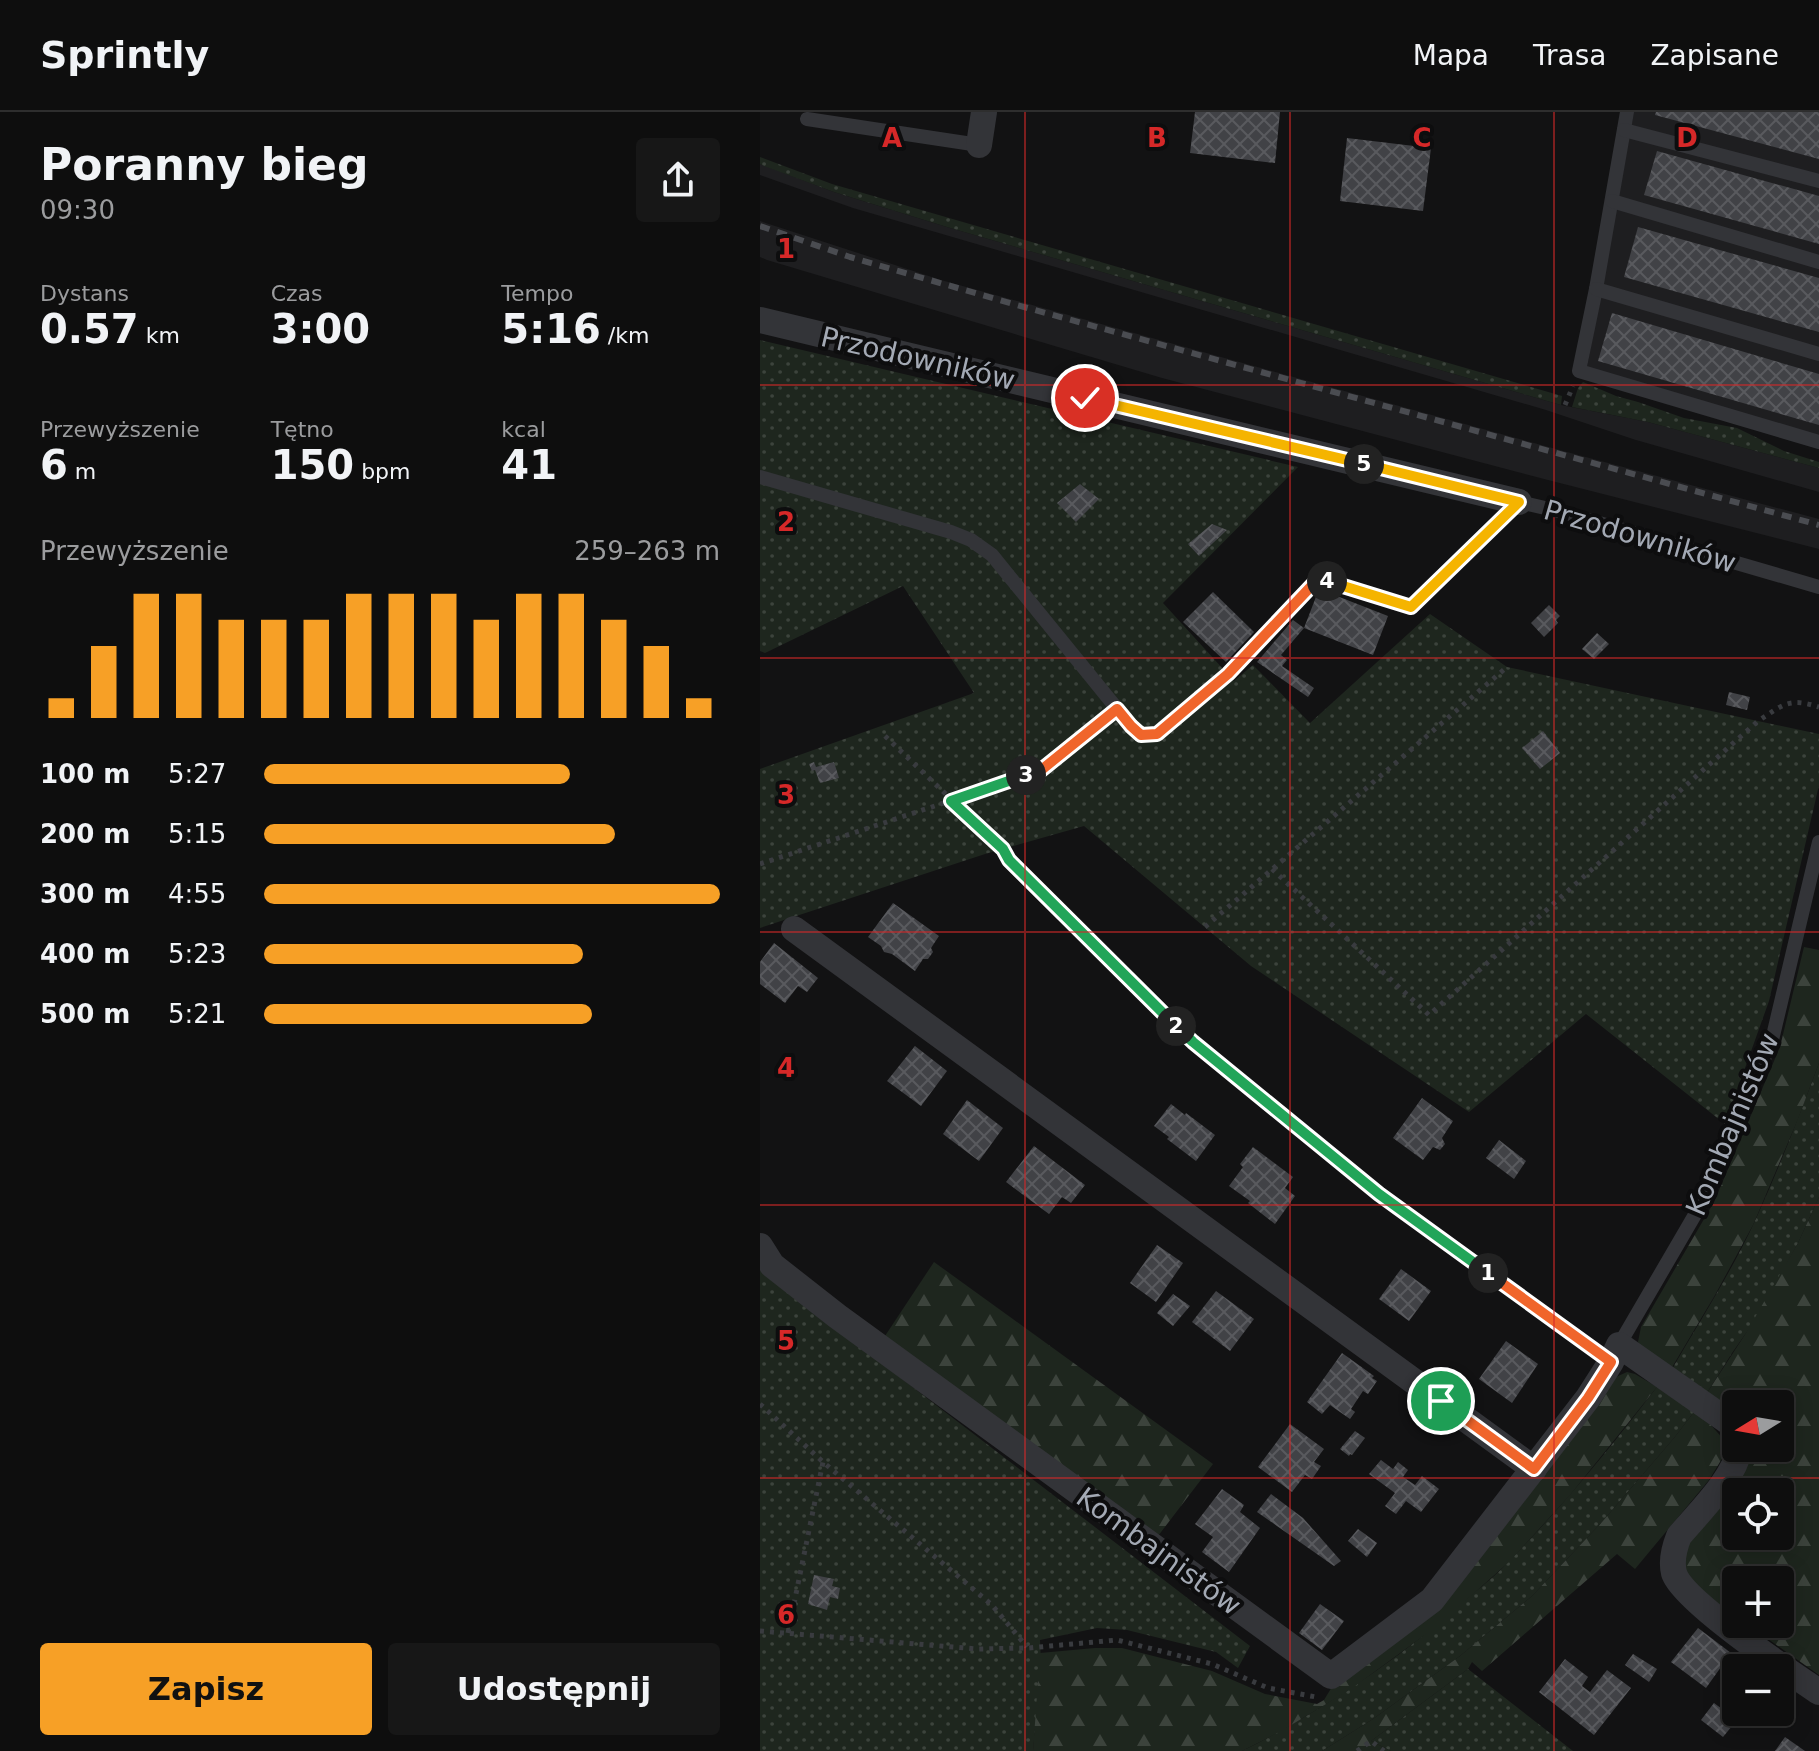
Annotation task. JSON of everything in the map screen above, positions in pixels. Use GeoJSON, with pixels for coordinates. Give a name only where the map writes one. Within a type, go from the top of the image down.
{"type":"FeatureCollection","features":[{"type":"Feature","properties":{"kind":"street"},"geometry":{"type":"LineString","coordinates":[[979,145],[984,112]]}},
{"type":"Feature","properties":{"kind":"street","name":"Przodowników"},"geometry":{"type":"LineString","coordinates":[[760,320],[1519,502]]}},
{"type":"Feature","properties":{"kind":"street"},"geometry":{"type":"LineString","coordinates":[[794,929],[1534,1469]]}},
{"type":"Feature","properties":{"kind":"street","name":"Kombajnistów"},"geometry":{"type":"LineString","coordinates":[[760,1246],[772,1265],[837,1316],[1331,1676],[1432,1600],[1588,1398],[1615,1354]]}},
{"type":"Feature","properties":{"kind":"street"},"geometry":{"type":"LineString","coordinates":[[1615,1354],[1722,1419]]}},
{"type":"Feature","properties":{"kind":"street"},"geometry":{"type":"LineString","coordinates":[[1736,1462],[1728,1477],[1679,1536],[1675,1546],[1674,1573],[1690,1596],[1819,1692]]}},
{"type":"Feature","properties":{"kind":"lane"},"geometry":{"type":"LineString","coordinates":[[1627,112],[1579,371],[1819,442]]}},
{"type":"Feature","properties":{"kind":"lane"},"geometry":{"type":"LineString","coordinates":[[807,119],[979,145]]}},
{"type":"Feature","properties":{"kind":"lane"},"geometry":{"type":"LineString","coordinates":[[1624,130],[1819,181]]}},
{"type":"Feature","properties":{"kind":"lane"},"geometry":{"type":"LineString","coordinates":[[1612,201],[1819,262]]}},
{"type":"Feature","properties":{"kind":"lane"},"geometry":{"type":"LineString","coordinates":[[1596,289],[1819,354]]}},
{"type":"Feature","properties":{"kind":"lane"},"geometry":{"type":"LineString","coordinates":[[760,477],[971,540],[992,555],[1141,735],[1157,734],[1228,674],[1319,578],[1411,607],[1519,502]]}},
{"type":"Feature","properties":{"kind":"lane","name":"Przodowników"},"geometry":{"type":"LineString","coordinates":[[1519,502],[1819,587]]}},
{"type":"Feature","properties":{"kind":"lane","name":"Kombajnistów"},"geometry":{"type":"LineString","coordinates":[[1615,1354],[1707,1194],[1772,1040],[1819,842]]}},
{"type":"Feature","properties":{"kind":"lane"},"geometry":{"type":"LineString","coordinates":[[1009,860],[1193,1042],[1379,1194],[1615,1354]]}},
{"type":"Feature","properties":{"kind":"path"},"geometry":{"type":"LineString","coordinates":[[1205,927],[1507,667]]}},
{"type":"Feature","properties":{"kind":"path"},"geometry":{"type":"LineString","coordinates":[[1272,869],[1429,1015],[1758,721],[1785,703],[1803,701],[1819,707]]}},
{"type":"Feature","properties":{"kind":"path"},"geometry":{"type":"LineString","coordinates":[[760,864],[1040,771],[1117,709]]}},
{"type":"Feature","properties":{"kind":"path"},"geometry":{"type":"LineString","coordinates":[[885,736],[1003,849],[1009,860]]}},
{"type":"Feature","properties":{"kind":"path"},"geometry":{"type":"LineString","coordinates":[[760,1404],[823,1462],[992,1605],[1028,1648]]}},
{"type":"Feature","properties":{"kind":"path"},"geometry":{"type":"LineString","coordinates":[[788,1633],[823,1462]]}},
{"type":"Feature","properties":{"kind":"path"},"geometry":{"type":"LineString","coordinates":[[760,1631],[977,1649],[1117,1640],[1212,1664],[1268,1688],[1321,1698],[1331,1676]]}},
{"type":"Feature","properties":{"kind":"path"},"geometry":{"type":"LineString","coordinates":[[1357,1751],[1371,1741],[1384,1751]]}},
{"type":"Feature","properties":{"kind":"shaded area"},"geometry":{"type":"Polygon","coordinates":[[[1634,112],[1819,112],[1819,436],[1587,367],[1634,112]]]}},
{"type":"Feature","properties":{"kind":"shaded area"},"geometry":{"type":"Polygon","coordinates":[[[760,164],[834,192],[947,227],[1561,405],[1648,422],[1819,468],[1819,492],[853,208],[760,175],[760,164]]]}},
{"type":"Feature","properties":{"kind":"shaded area"},"geometry":{"type":"Polygon","coordinates":[[[760,221],[941,280],[1819,519],[1819,549],[1162,378],[767,260],[760,257],[760,221]]]}},
{"type":"Feature","properties":{"kind":"green space"},"geometry":{"type":"Polygon","coordinates":[[[760,157],[832,184],[1562,396],[1561,405],[947,227],[834,192],[764,166],[760,164],[760,157]]]}},
{"type":"Feature","properties":{"kind":"green space"},"geometry":{"type":"Polygon","coordinates":[[[760,340],[1298,467],[1163,603],[1234,681],[1253,665],[1310,723],[1430,614],[1507,667],[1819,734],[1819,785],[1769,1001],[1725,1124],[1586,1014],[1469,1112],[1251,966],[1084,826],[985,854],[760,928],[760,769],[974,693],[903,586],[765,653],[760,651],[760,340]]]}},
{"type":"Feature","properties":{"kind":"green space"},"geometry":{"type":"Polygon","coordinates":[[[1583,382],[1684,418],[1737,428],[1784,451],[1819,462],[1819,468],[1648,422],[1572,407],[1583,382]]]}},
{"type":"Feature","properties":{"kind":"green space"},"geometry":{"type":"Polygon","coordinates":[[[1804,947],[1819,950],[1819,1063],[1753,1225],[1671,1369],[1642,1350],[1638,1342],[1641,1327],[1714,1202],[1780,1047],[1804,947]]]}},
{"type":"Feature","properties":{"kind":"green space"},"geometry":{"type":"Polygon","coordinates":[[[1819,1063],[1819,1197],[1758,1316],[1707,1393],[1672,1369],[1754,1223],[1819,1063]]]}},
{"type":"Feature","properties":{"kind":"green space"},"geometry":{"type":"Polygon","coordinates":[[[1819,1197],[1819,1675],[1794,1657],[1794,1654],[1767,1638],[1794,1638],[1794,1566],[1722,1566],[1722,1606],[1696,1588],[1685,1572],[1685,1545],[1722,1488],[1722,1550],[1794,1550],[1794,1478],[1729,1478],[1739,1462],[1794,1462],[1794,1390],[1722,1390],[1722,1402],[1707,1393],[1798,1243],[1819,1197]]]}},
{"type":"Feature","properties":{"kind":"green space"},"geometry":{"type":"Polygon","coordinates":[[[934,1262],[1213,1464],[1158,1536],[885,1336],[934,1262]]]}},
{"type":"Feature","properties":{"kind":"green space"},"geometry":{"type":"Polygon","coordinates":[[[760,1270],[1250,1646],[1238,1668],[1216,1652],[1127,1630],[1097,1628],[1040,1640],[1033,1751],[760,1751],[760,1270]]]}},
{"type":"Feature","properties":{"kind":"green space"},"geometry":{"type":"Polygon","coordinates":[[[1627,1372],[1657,1387],[1570,1495],[1509,1562],[1437,1626],[1351,1689],[1242,1751],[1033,1751],[1040,1653],[1122,1648],[1212,1671],[1265,1694],[1317,1704],[1324,1700],[1335,1682],[1438,1603],[1616,1377],[1627,1372]]]}},
{"type":"Feature","properties":{"kind":"green space"},"geometry":{"type":"Polygon","coordinates":[[[1657,1387],[1694,1412],[1602,1522],[1532,1596],[1460,1656],[1373,1719],[1322,1751],[1242,1751],[1361,1682],[1495,1575],[1568,1497],[1657,1387]]]}},
{"type":"Feature","properties":{"kind":"green space"},"geometry":{"type":"Polygon","coordinates":[[[1694,1412],[1722,1438],[1722,1459],[1709,1480],[1635,1569],[1617,1554],[1482,1671],[1472,1662],[1468,1669],[1371,1741],[1391,1751],[1322,1751],[1373,1719],[1460,1656],[1532,1596],[1602,1522],[1694,1412]]]}},
{"type":"Feature","properties":{"kind":"green space"},"geometry":{"type":"Polygon","coordinates":[[[1468,1669],[1573,1751],[1391,1751],[1371,1741],[1468,1669]]]}},
{"type":"Feature","properties":{"kind":"building"},"geometry":{"type":"Polygon","coordinates":[[[1195,112],[1280,112],[1275,163],[1190,153],[1195,112]]]}},
{"type":"Feature","properties":{"kind":"building"},"geometry":{"type":"Polygon","coordinates":[[[1656,112],[1819,112],[1819,159],[1655,115],[1656,112]]]}},
{"type":"Feature","properties":{"kind":"building"},"geometry":{"type":"Polygon","coordinates":[[[1347,138],[1431,148],[1423,211],[1340,201],[1347,138]]]}},
{"type":"Feature","properties":{"kind":"building"},"geometry":{"type":"Polygon","coordinates":[[[1657,151],[1819,196],[1819,244],[1644,195],[1657,151]]]}},
{"type":"Feature","properties":{"kind":"building"},"geometry":{"type":"Polygon","coordinates":[[[1638,227],[1819,278],[1819,332],[1624,277],[1638,227]]]}},
{"type":"Feature","properties":{"kind":"building"},"geometry":{"type":"Polygon","coordinates":[[[1612,313],[1819,374],[1819,425],[1598,361],[1612,313]]]}},
{"type":"Feature","properties":{"kind":"building"},"geometry":{"type":"Polygon","coordinates":[[[1080,484],[1099,499],[1076,522],[1057,503],[1080,484]]]}},
{"type":"Feature","properties":{"kind":"building"},"geometry":{"type":"Polygon","coordinates":[[[1212,524],[1227,530],[1199,556],[1188,544],[1212,524]]]}},
{"type":"Feature","properties":{"kind":"building"},"geometry":{"type":"Polygon","coordinates":[[[1319,589],[1388,616],[1373,655],[1304,628],[1319,589]]]}},
{"type":"Feature","properties":{"kind":"building"},"geometry":{"type":"Polygon","coordinates":[[[1213,592],[1254,632],[1226,662],[1183,622],[1213,592]]]}},
{"type":"Feature","properties":{"kind":"building"},"geometry":{"type":"Polygon","coordinates":[[[1549,605],[1560,616],[1556,620],[1558,623],[1544,637],[1531,623],[1549,605]]]}},
{"type":"Feature","properties":{"kind":"building"},"geometry":{"type":"Polygon","coordinates":[[[1293,620],[1304,628],[1281,655],[1287,660],[1282,666],[1314,688],[1308,697],[1257,662],[1293,620]]]}},
{"type":"Feature","properties":{"kind":"building"},"geometry":{"type":"Polygon","coordinates":[[[1597,633],[1609,644],[1594,659],[1582,649],[1597,633]]]}},
{"type":"Feature","properties":{"kind":"building"},"geometry":{"type":"Polygon","coordinates":[[[1729,692],[1750,697],[1747,710],[1726,705],[1729,692]]]}},
{"type":"Feature","properties":{"kind":"building"},"geometry":{"type":"Polygon","coordinates":[[[1543,731],[1560,753],[1540,769],[1522,748],[1543,731]]]}},
{"type":"Feature","properties":{"kind":"building"},"geometry":{"type":"Polygon","coordinates":[[[814,762],[816,767],[834,762],[839,778],[820,783],[809,764],[814,762]]]}},
{"type":"Feature","properties":{"kind":"building"},"geometry":{"type":"Polygon","coordinates":[[[893,903],[939,936],[931,948],[933,952],[928,959],[923,959],[915,971],[892,954],[884,952],[868,937],[893,903]]]}},
{"type":"Feature","properties":{"kind":"building"},"geometry":{"type":"Polygon","coordinates":[[[774,943],[818,978],[807,992],[798,986],[785,1003],[760,984],[760,962],[774,943]]]}},
{"type":"Feature","properties":{"kind":"building"},"geometry":{"type":"Polygon","coordinates":[[[915,1046],[947,1071],[921,1106],[887,1081],[915,1046]]]}},
{"type":"Feature","properties":{"kind":"building"},"geometry":{"type":"Polygon","coordinates":[[[1422,1098],[1453,1121],[1442,1138],[1445,1144],[1440,1150],[1433,1147],[1423,1160],[1393,1138],[1422,1098]]]}},
{"type":"Feature","properties":{"kind":"building"},"geometry":{"type":"Polygon","coordinates":[[[967,1100],[1003,1128],[979,1161],[943,1134],[967,1100]]]}},
{"type":"Feature","properties":{"kind":"building"},"geometry":{"type":"Polygon","coordinates":[[[1171,1104],[1215,1135],[1196,1161],[1154,1126],[1171,1104]]]}},
{"type":"Feature","properties":{"kind":"building"},"geometry":{"type":"Polygon","coordinates":[[[1499,1140],[1526,1161],[1514,1179],[1486,1158],[1499,1140]]]}},
{"type":"Feature","properties":{"kind":"building"},"geometry":{"type":"Polygon","coordinates":[[[1034,1146],[1085,1185],[1071,1203],[1062,1197],[1049,1214],[1006,1182],[1034,1146]]]}},
{"type":"Feature","properties":{"kind":"building"},"geometry":{"type":"Polygon","coordinates":[[[1253,1147],[1293,1177],[1285,1188],[1295,1196],[1275,1224],[1229,1186],[1253,1147]]]}},
{"type":"Feature","properties":{"kind":"building"},"geometry":{"type":"Polygon","coordinates":[[[1157,1245],[1183,1263],[1156,1302],[1130,1283],[1157,1245]]]}},
{"type":"Feature","properties":{"kind":"building"},"geometry":{"type":"Polygon","coordinates":[[[1401,1269],[1431,1291],[1409,1321],[1379,1299],[1401,1269]]]}},
{"type":"Feature","properties":{"kind":"building"},"geometry":{"type":"Polygon","coordinates":[[[1216,1291],[1254,1319],[1230,1351],[1192,1322],[1216,1291]]]}},
{"type":"Feature","properties":{"kind":"building"},"geometry":{"type":"Polygon","coordinates":[[[1173,1294],[1190,1306],[1173,1326],[1157,1313],[1173,1294]]]}},
{"type":"Feature","properties":{"kind":"building"},"geometry":{"type":"Polygon","coordinates":[[[1506,1341],[1538,1364],[1512,1403],[1479,1379],[1506,1341]]]}},
{"type":"Feature","properties":{"kind":"building"},"geometry":{"type":"Polygon","coordinates":[[[1342,1353],[1377,1381],[1368,1394],[1363,1391],[1351,1409],[1355,1412],[1350,1419],[1330,1405],[1322,1414],[1307,1402],[1342,1353]]]}},
{"type":"Feature","properties":{"kind":"building"},"geometry":{"type":"Polygon","coordinates":[[[1290,1424],[1324,1449],[1314,1462],[1321,1466],[1312,1479],[1305,1475],[1292,1492],[1258,1467],[1290,1424]]]}},
{"type":"Feature","properties":{"kind":"building"},"geometry":{"type":"Polygon","coordinates":[[[1355,1431],[1365,1438],[1349,1456],[1340,1449],[1355,1431]]]}},
{"type":"Feature","properties":{"kind":"building"},"geometry":{"type":"Polygon","coordinates":[[[1381,1460],[1393,1469],[1398,1462],[1408,1470],[1403,1477],[1415,1485],[1422,1476],[1439,1489],[1421,1512],[1406,1501],[1396,1514],[1385,1506],[1395,1493],[1369,1474],[1381,1460]]]}},
{"type":"Feature","properties":{"kind":"building"},"geometry":{"type":"Polygon","coordinates":[[[1222,1489],[1244,1505],[1240,1512],[1260,1528],[1229,1572],[1202,1552],[1213,1537],[1195,1524],[1222,1489]]]}},
{"type":"Feature","properties":{"kind":"building"},"geometry":{"type":"Polygon","coordinates":[[[1271,1494],[1303,1518],[1341,1561],[1334,1566],[1257,1512],[1271,1494]]]}},
{"type":"Feature","properties":{"kind":"building"},"geometry":{"type":"Polygon","coordinates":[[[1358,1529],[1377,1543],[1367,1557],[1348,1541],[1358,1529]]]}},
{"type":"Feature","properties":{"kind":"building"},"geometry":{"type":"Polygon","coordinates":[[[814,1575],[834,1579],[832,1586],[840,1588],[838,1599],[830,1597],[827,1610],[808,1604],[814,1575]]]}},
{"type":"Feature","properties":{"kind":"building"},"geometry":{"type":"Polygon","coordinates":[[[1320,1604],[1344,1621],[1322,1650],[1299,1633],[1320,1604]]]}},
{"type":"Feature","properties":{"kind":"building"},"geometry":{"type":"Polygon","coordinates":[[[1698,1628],[1731,1653],[1722,1654],[1722,1666],[1706,1688],[1671,1662],[1698,1628]]]}},
{"type":"Feature","properties":{"kind":"building"},"geometry":{"type":"Polygon","coordinates":[[[1633,1654],[1657,1669],[1649,1682],[1625,1665],[1633,1654]]]}},
{"type":"Feature","properties":{"kind":"building"},"geometry":{"type":"Polygon","coordinates":[[[1565,1659],[1588,1677],[1582,1686],[1590,1692],[1607,1670],[1631,1688],[1594,1735],[1539,1692],[1565,1659]]]}},
{"type":"Feature","properties":{"kind":"building"},"geometry":{"type":"Polygon","coordinates":[[[1714,1703],[1722,1709],[1722,1726],[1732,1726],[1723,1737],[1701,1720],[1714,1703]]]}},
{"type":"Feature","properties":{"kind":"building"},"geometry":{"type":"Polygon","coordinates":[[[1785,1737],[1805,1751],[1775,1751],[1785,1737]]]}},
{"type":"Feature","properties":{"kind":"railway"},"geometry":{"type":"LineString","coordinates":[[760,226],[850,257],[1013,304],[1819,525]]}},
{"type":"Feature","properties":{"kind":"route"},"geometry":{"type":"LineString","coordinates":[[1085,398],[1519,502],[1411,607],[1319,578],[1228,674],[1157,734],[1141,735],[1117,709],[1040,771],[951,801],[1003,849],[1009,860],[1193,1042],[1379,1194],[1611,1362],[1534,1469],[1441,1401]]}}]}
